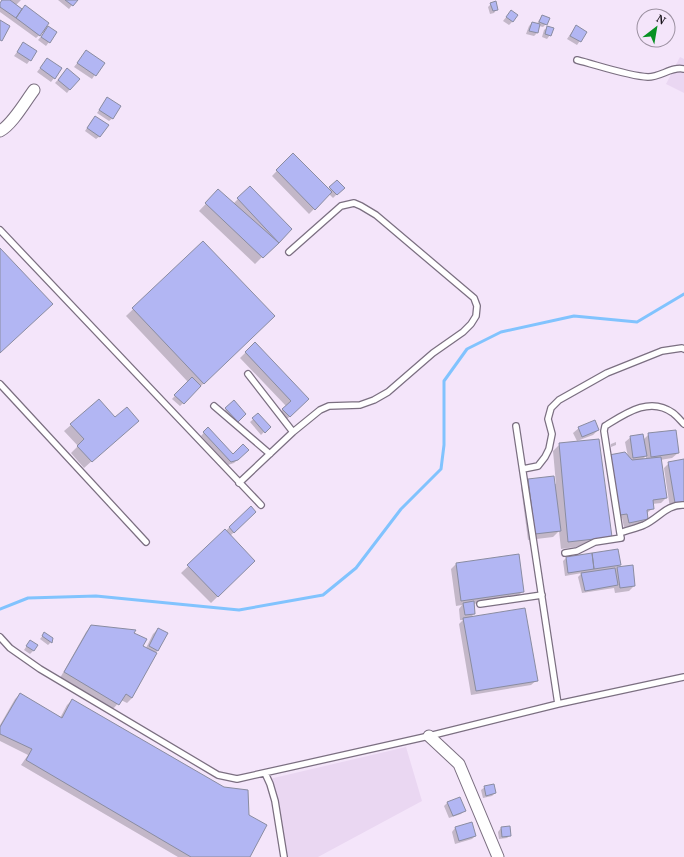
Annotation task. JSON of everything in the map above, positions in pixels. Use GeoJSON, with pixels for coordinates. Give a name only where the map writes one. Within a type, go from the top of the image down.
{"type":"FeatureCollection","features":[{"type":"Feature","properties":{"kind":"street"},"geometry":{"type":"LineString","coordinates":[[0,131],[3,130],[14,118],[34,90]]}},
{"type":"Feature","properties":{"kind":"street"},"geometry":{"type":"LineString","coordinates":[[429,736],[459,764],[498,857]]}},
{"type":"Feature","properties":{"kind":"lane"},"geometry":{"type":"LineString","coordinates":[[578,60],[648,76],[658,76],[677,68],[684,69]]}},
{"type":"Feature","properties":{"kind":"lane"},"geometry":{"type":"LineString","coordinates":[[239,483],[293,432],[320,410],[329,406],[360,405],[374,400],[388,392],[433,353],[463,332],[476,316],[477,306],[474,298],[376,215],[354,203],[341,206],[289,252]]}},
{"type":"Feature","properties":{"kind":"lane"},"geometry":{"type":"LineString","coordinates":[[0,230],[261,505]]}},
{"type":"Feature","properties":{"kind":"lane"},"geometry":{"type":"LineString","coordinates":[[523,469],[538,466],[545,457],[549,449],[552,434],[548,420],[552,408],[559,400],[607,373],[662,350],[684,349]]}},
{"type":"Feature","properties":{"kind":"lane"},"geometry":{"type":"LineString","coordinates":[[248,374],[293,432]]}},
{"type":"Feature","properties":{"kind":"lane"},"geometry":{"type":"LineString","coordinates":[[0,384],[146,542]]}},
{"type":"Feature","properties":{"kind":"lane"},"geometry":{"type":"LineString","coordinates":[[565,553],[577,551],[595,542],[621,538],[604,431],[605,426],[637,408],[652,405],[658,405],[674,413],[684,424]]}},
{"type":"Feature","properties":{"kind":"lane"},"geometry":{"type":"LineString","coordinates":[[214,406],[270,454]]}},
{"type":"Feature","properties":{"kind":"lane"},"geometry":{"type":"LineString","coordinates":[[516,426],[558,704]]}},
{"type":"Feature","properties":{"kind":"lane"},"geometry":{"type":"LineString","coordinates":[[620,533],[643,526],[664,510],[676,504],[684,505]]}},
{"type":"Feature","properties":{"kind":"lane"},"geometry":{"type":"LineString","coordinates":[[480,604],[542,595]]}},
{"type":"Feature","properties":{"kind":"lane"},"geometry":{"type":"LineString","coordinates":[[0,637],[10,648],[40,669],[218,775],[237,779],[429,736],[558,704],[684,677]]}},
{"type":"Feature","properties":{"kind":"lane"},"geometry":{"type":"LineString","coordinates":[[265,773],[275,801],[283,856]]}},
{"type":"Feature","properties":{"kind":"shaded area"},"geometry":{"type":"Polygon","coordinates":[[[680,57],[684,59],[684,93],[666,84],[680,57]]]}},
{"type":"Feature","properties":{"kind":"shaded area"},"geometry":{"type":"Polygon","coordinates":[[[406,747],[422,801],[318,857],[288,857],[265,780],[406,747]]]}},
{"type":"Feature","properties":{"kind":"building"},"geometry":{"type":"Polygon","coordinates":[[[2,0],[10,0],[22,9],[16,18],[0,7],[2,0]]]}},
{"type":"Feature","properties":{"kind":"building"},"geometry":{"type":"Polygon","coordinates":[[[65,0],[78,0],[73,6],[65,0]]]}},
{"type":"Feature","properties":{"kind":"building"},"geometry":{"type":"Polygon","coordinates":[[[496,1],[498,10],[493,11],[490,3],[496,1]]]}},
{"type":"Feature","properties":{"kind":"building"},"geometry":{"type":"Polygon","coordinates":[[[25,5],[49,23],[40,36],[16,18],[25,5]]]}},
{"type":"Feature","properties":{"kind":"building"},"geometry":{"type":"Polygon","coordinates":[[[511,10],[518,15],[513,22],[506,17],[511,10]]]}},
{"type":"Feature","properties":{"kind":"building"},"geometry":{"type":"Polygon","coordinates":[[[542,15],[550,18],[547,25],[539,22],[542,15]]]}},
{"type":"Feature","properties":{"kind":"building"},"geometry":{"type":"Polygon","coordinates":[[[0,20],[10,26],[2,41],[0,40],[0,20]]]}},
{"type":"Feature","properties":{"kind":"building"},"geometry":{"type":"Polygon","coordinates":[[[532,22],[540,24],[538,33],[529,31],[532,22]]]}},
{"type":"Feature","properties":{"kind":"building"},"geometry":{"type":"Polygon","coordinates":[[[576,25],[587,32],[581,42],[570,36],[576,25]]]}},
{"type":"Feature","properties":{"kind":"building"},"geometry":{"type":"Polygon","coordinates":[[[48,26],[57,32],[50,43],[41,37],[48,26]]]}},
{"type":"Feature","properties":{"kind":"building"},"geometry":{"type":"Polygon","coordinates":[[[547,26],[554,28],[551,36],[545,34],[547,26]]]}},
{"type":"Feature","properties":{"kind":"building"},"geometry":{"type":"Polygon","coordinates":[[[23,42],[37,51],[31,61],[17,52],[23,42]]]}},
{"type":"Feature","properties":{"kind":"building"},"geometry":{"type":"Polygon","coordinates":[[[86,50],[105,63],[96,76],[77,63],[86,50]]]}},
{"type":"Feature","properties":{"kind":"building"},"geometry":{"type":"Polygon","coordinates":[[[47,58],[62,68],[55,79],[40,68],[47,58]]]}},
{"type":"Feature","properties":{"kind":"building"},"geometry":{"type":"Polygon","coordinates":[[[67,68],[80,79],[70,90],[58,80],[67,68]]]}},
{"type":"Feature","properties":{"kind":"building"},"geometry":{"type":"Polygon","coordinates":[[[107,97],[121,106],[113,119],[99,110],[107,97]]]}},
{"type":"Feature","properties":{"kind":"building"},"geometry":{"type":"Polygon","coordinates":[[[95,116],[109,125],[100,137],[87,128],[95,116]]]}},
{"type":"Feature","properties":{"kind":"building"},"geometry":{"type":"Polygon","coordinates":[[[293,153],[332,192],[315,210],[276,170],[293,153]]]}},
{"type":"Feature","properties":{"kind":"building"},"geometry":{"type":"Polygon","coordinates":[[[337,180],[345,188],[337,195],[329,187],[337,180]]]}},
{"type":"Feature","properties":{"kind":"building"},"geometry":{"type":"Polygon","coordinates":[[[250,186],[292,229],[279,243],[237,198],[250,186]]]}},
{"type":"Feature","properties":{"kind":"building"},"geometry":{"type":"Polygon","coordinates":[[[218,189],[279,243],[263,258],[205,203],[218,189]]]}},
{"type":"Feature","properties":{"kind":"building"},"geometry":{"type":"Polygon","coordinates":[[[203,241],[275,316],[204,384],[132,308],[203,241]]]}},
{"type":"Feature","properties":{"kind":"building"},"geometry":{"type":"Polygon","coordinates":[[[0,248],[53,304],[0,353],[0,248]]]}},
{"type":"Feature","properties":{"kind":"building"},"geometry":{"type":"Polygon","coordinates":[[[255,342],[309,399],[290,417],[282,409],[291,401],[245,352],[255,342]]]}},
{"type":"Feature","properties":{"kind":"building"},"geometry":{"type":"Polygon","coordinates":[[[192,377],[201,386],[184,404],[174,395],[192,377]]]}},
{"type":"Feature","properties":{"kind":"building"},"geometry":{"type":"Polygon","coordinates":[[[99,399],[115,417],[127,407],[139,421],[92,462],[77,446],[84,439],[70,424],[99,399]]]}},
{"type":"Feature","properties":{"kind":"building"},"geometry":{"type":"Polygon","coordinates":[[[234,400],[246,414],[238,422],[225,408],[234,400]]]}},
{"type":"Feature","properties":{"kind":"building"},"geometry":{"type":"Polygon","coordinates":[[[258,413],[271,427],[265,433],[252,418],[258,413]]]}},
{"type":"Feature","properties":{"kind":"building"},"geometry":{"type":"Polygon","coordinates":[[[595,420],[599,430],[582,437],[578,427],[595,420]]]}},
{"type":"Feature","properties":{"kind":"building"},"geometry":{"type":"Polygon","coordinates":[[[208,427],[233,454],[243,444],[249,450],[238,460],[231,462],[203,432],[208,427]]]}},
{"type":"Feature","properties":{"kind":"building"},"geometry":{"type":"Polygon","coordinates":[[[676,430],[679,453],[651,457],[648,433],[676,430]]]}},
{"type":"Feature","properties":{"kind":"building"},"geometry":{"type":"Polygon","coordinates":[[[643,434],[647,456],[633,458],[630,436],[643,434]]]}},
{"type":"Feature","properties":{"kind":"building"},"geometry":{"type":"Polygon","coordinates":[[[599,439],[612,537],[568,542],[559,443],[599,439]]]}},
{"type":"Feature","properties":{"kind":"building"},"geometry":{"type":"Polygon","coordinates":[[[625,452],[632,460],[661,457],[667,498],[653,500],[654,509],[647,510],[648,519],[629,523],[627,514],[620,515],[609,455],[625,452]]]}},
{"type":"Feature","properties":{"kind":"building"},"geometry":{"type":"Polygon","coordinates":[[[684,459],[684,502],[675,503],[668,462],[684,459]]]}},
{"type":"Feature","properties":{"kind":"building"},"geometry":{"type":"Polygon","coordinates":[[[554,476],[561,531],[535,534],[528,479],[554,476]]]}},
{"type":"Feature","properties":{"kind":"building"},"geometry":{"type":"Polygon","coordinates":[[[251,506],[256,512],[234,533],[229,527],[251,506]]]}},
{"type":"Feature","properties":{"kind":"building"},"geometry":{"type":"Polygon","coordinates":[[[225,529],[255,561],[218,597],[187,565],[225,529]]]}},
{"type":"Feature","properties":{"kind":"building"},"geometry":{"type":"Polygon","coordinates":[[[618,549],[621,565],[594,569],[592,553],[618,549]]]}},
{"type":"Feature","properties":{"kind":"building"},"geometry":{"type":"Polygon","coordinates":[[[592,553],[594,569],[568,573],[566,557],[592,553]]]}},
{"type":"Feature","properties":{"kind":"building"},"geometry":{"type":"Polygon","coordinates":[[[519,554],[524,592],[461,601],[456,563],[519,554]]]}},
{"type":"Feature","properties":{"kind":"building"},"geometry":{"type":"Polygon","coordinates":[[[633,565],[635,586],[620,588],[617,567],[633,565]]]}},
{"type":"Feature","properties":{"kind":"building"},"geometry":{"type":"Polygon","coordinates":[[[615,568],[618,585],[585,591],[581,573],[615,568]]]}},
{"type":"Feature","properties":{"kind":"building"},"geometry":{"type":"Polygon","coordinates":[[[474,601],[475,614],[465,615],[463,603],[474,601]]]}},
{"type":"Feature","properties":{"kind":"building"},"geometry":{"type":"Polygon","coordinates":[[[525,608],[538,681],[476,691],[463,618],[525,608]]]}},
{"type":"Feature","properties":{"kind":"building"},"geometry":{"type":"Polygon","coordinates":[[[91,625],[136,630],[134,633],[147,639],[143,646],[157,653],[132,698],[126,694],[119,705],[64,672],[91,625]]]}},
{"type":"Feature","properties":{"kind":"building"},"geometry":{"type":"Polygon","coordinates":[[[158,628],[168,633],[158,651],[149,646],[158,628]]]}},
{"type":"Feature","properties":{"kind":"building"},"geometry":{"type":"Polygon","coordinates":[[[44,632],[53,638],[52,643],[42,636],[44,632]]]}},
{"type":"Feature","properties":{"kind":"building"},"geometry":{"type":"Polygon","coordinates":[[[30,640],[38,645],[34,651],[26,646],[30,640]]]}},
{"type":"Feature","properties":{"kind":"building"},"geometry":{"type":"Polygon","coordinates":[[[20,693],[62,718],[72,699],[224,787],[248,790],[249,815],[267,825],[250,857],[191,857],[26,760],[32,749],[0,734],[0,727],[20,693]]]}},
{"type":"Feature","properties":{"kind":"building"},"geometry":{"type":"Polygon","coordinates":[[[494,784],[496,793],[486,796],[484,786],[494,784]]]}},
{"type":"Feature","properties":{"kind":"building"},"geometry":{"type":"Polygon","coordinates":[[[460,797],[466,811],[453,816],[447,802],[460,797]]]}},
{"type":"Feature","properties":{"kind":"building"},"geometry":{"type":"Polygon","coordinates":[[[472,822],[476,836],[459,841],[455,827],[472,822]]]}},
{"type":"Feature","properties":{"kind":"building"},"geometry":{"type":"Polygon","coordinates":[[[510,826],[511,836],[502,837],[501,827],[510,826]]]}},
{"type":"Feature","properties":{"kind":"waterway"},"geometry":{"type":"LineString","coordinates":[[0,609],[28,598],[96,596],[239,610],[323,595],[356,568],[401,509],[441,469],[444,445],[444,381],[467,349],[501,332],[574,316],[637,322],[684,294]]}}]}
